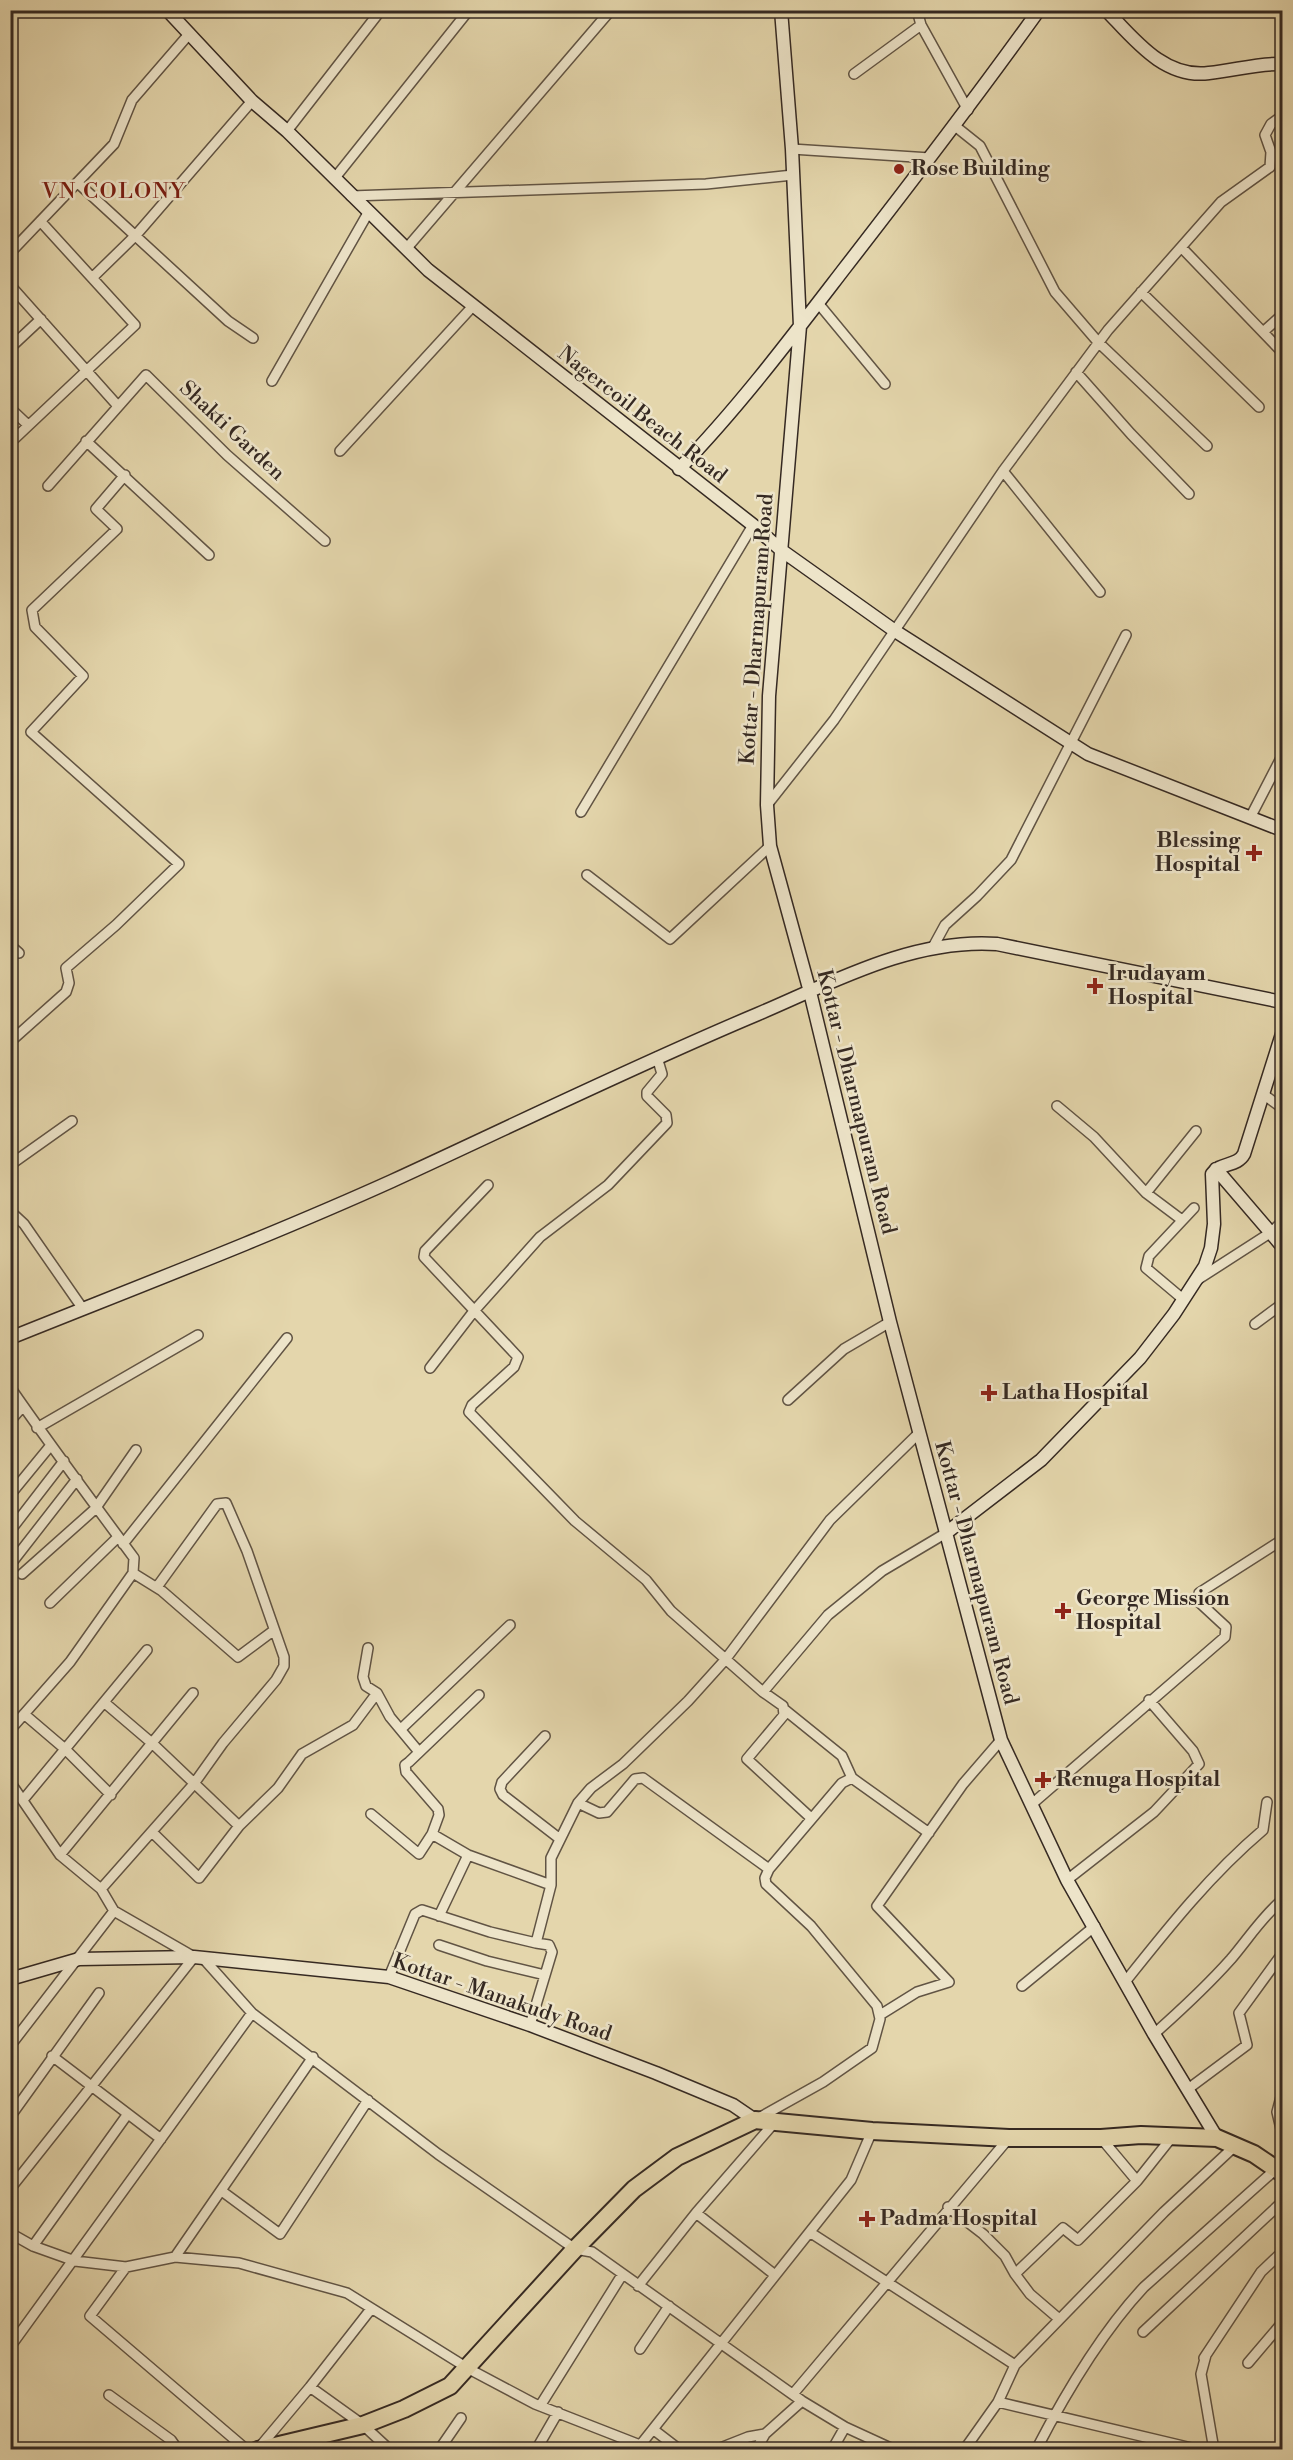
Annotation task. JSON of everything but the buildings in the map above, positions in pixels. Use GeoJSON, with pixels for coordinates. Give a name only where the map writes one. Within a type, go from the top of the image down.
{"type":"FeatureCollection","features":[{"type":"Feature","properties":{"kind":"highway"},"geometry":{"type":"LineString","coordinates":[[258,2450],[363,2425],[450,2386],[469,2369],[575,2249],[634,2190],[677,2157],[755,2120],[872,2131],[1009,2138],[1101,2138],[1141,2135],[1217,2138],[1236,2145],[1279,2171]]}},
{"type":"Feature","properties":{"kind":"main road","name":"Kottar - Dharmapuram Road"},"geometry":{"type":"LineString","coordinates":[[781,10],[792,149],[800,326],[769,696],[767,805],[770,846],[810,992],[890,1322],[1001,1740],[1067,1880],[1154,2034],[1217,2138]]}},
{"type":"Feature","properties":{"kind":"main road"},"geometry":{"type":"LineString","coordinates":[[679,469],[726,421],[968,110],[1039,10]]}},
{"type":"Feature","properties":{"kind":"main road"},"geometry":{"type":"LineString","coordinates":[[1106,10],[1148,52],[1178,71],[1205,74],[1282,64]]}},
{"type":"Feature","properties":{"kind":"main road","name":"Nagercoil Beach Road"},"geometry":{"type":"LineString","coordinates":[[168,11],[252,101],[287,131],[406,249],[473,306],[753,525],[781,550],[895,631],[1088,754],[1282,830]]}},
{"type":"Feature","properties":{"kind":"main road"},"geometry":{"type":"LineString","coordinates":[[10,1338],[389,1182],[657,1057],[810,992],[901,956],[933,947],[966,942],[997,944],[1282,1002]]}},
{"type":"Feature","properties":{"kind":"main road"},"geometry":{"type":"LineString","coordinates":[[946,1533],[1041,1460],[1140,1358],[1184,1300],[1205,1266],[1211,1248],[1214,1224],[1212,1174],[1216,1169],[1241,1160],[1282,1034]]}},
{"type":"Feature","properties":{"kind":"main road"},"geometry":{"type":"LineString","coordinates":[[1216,1169],[1282,1246]]}},
{"type":"Feature","properties":{"kind":"main road","name":"Kottar - Manakudy Road"},"geometry":{"type":"LineString","coordinates":[[10,1979],[79,1959],[198,1957],[389,1977],[530,2025],[733,2105],[755,2120]]}},
{"type":"Feature","properties":{"kind":"street"},"geometry":{"type":"LineString","coordinates":[[287,131],[381,10]]}},
{"type":"Feature","properties":{"kind":"street"},"geometry":{"type":"LineString","coordinates":[[334,179],[469,10]]}},
{"type":"Feature","properties":{"kind":"street"},"geometry":{"type":"LineString","coordinates":[[406,249],[611,10]]}},
{"type":"Feature","properties":{"kind":"street"},"geometry":{"type":"LineString","coordinates":[[917,10],[921,25],[968,110]]}},
{"type":"Feature","properties":{"kind":"street"},"geometry":{"type":"LineString","coordinates":[[854,74],[921,25]]}},
{"type":"Feature","properties":{"kind":"street"},"geometry":{"type":"LineString","coordinates":[[10,253],[42,223],[114,144],[132,100],[190,33]]}},
{"type":"Feature","properties":{"kind":"street"},"geometry":{"type":"LineString","coordinates":[[93,277],[136,235],[252,101]]}},
{"type":"Feature","properties":{"kind":"street"},"geometry":{"type":"LineString","coordinates":[[767,805],[834,720],[1003,471],[1098,342],[1221,202],[1270,167],[1271,152],[1265,135],[1271,124],[1282,116]]}},
{"type":"Feature","properties":{"kind":"street"},"geometry":{"type":"LineString","coordinates":[[955,126],[980,146],[1055,292],[1098,342],[1207,446]]}},
{"type":"Feature","properties":{"kind":"street"},"geometry":{"type":"LineString","coordinates":[[792,149],[930,158]]}},
{"type":"Feature","properties":{"kind":"street"},"geometry":{"type":"LineString","coordinates":[[351,196],[706,184],[793,175]]}},
{"type":"Feature","properties":{"kind":"street"},"geometry":{"type":"LineString","coordinates":[[79,184],[228,321],[253,338]]}},
{"type":"Feature","properties":{"kind":"street"},"geometry":{"type":"LineString","coordinates":[[272,381],[368,213]]}},
{"type":"Feature","properties":{"kind":"street"},"geometry":{"type":"LineString","coordinates":[[10,443],[135,325],[42,223]]}},
{"type":"Feature","properties":{"kind":"street"},"geometry":{"type":"LineString","coordinates":[[1182,248],[1282,352]]}},
{"type":"Feature","properties":{"kind":"street"},"geometry":{"type":"LineString","coordinates":[[10,285],[117,405],[48,486]]}},
{"type":"Feature","properties":{"kind":"street"},"geometry":{"type":"LineString","coordinates":[[1141,292],[1259,407]]}},
{"type":"Feature","properties":{"kind":"street"},"geometry":{"type":"LineString","coordinates":[[818,303],[885,384]]}},
{"type":"Feature","properties":{"kind":"street"},"geometry":{"type":"LineString","coordinates":[[340,452],[473,306]]}},
{"type":"Feature","properties":{"kind":"street"},"geometry":{"type":"LineString","coordinates":[[1263,332],[1282,315]]}},
{"type":"Feature","properties":{"kind":"street"},"geometry":{"type":"LineString","coordinates":[[10,348],[41,320]]}},
{"type":"Feature","properties":{"kind":"street"},"geometry":{"type":"LineString","coordinates":[[1076,372],[1189,494]]}},
{"type":"Feature","properties":{"kind":"street","name":"Shakti Garden"},"geometry":{"type":"LineString","coordinates":[[117,405],[146,375],[227,455],[325,541]]}},
{"type":"Feature","properties":{"kind":"street"},"geometry":{"type":"LineString","coordinates":[[10,408],[28,425]]}},
{"type":"Feature","properties":{"kind":"street"},"geometry":{"type":"LineString","coordinates":[[86,441],[209,555]]}},
{"type":"Feature","properties":{"kind":"street"},"geometry":{"type":"LineString","coordinates":[[1003,471],[1100,592]]}},
{"type":"Feature","properties":{"kind":"street"},"geometry":{"type":"LineString","coordinates":[[10,1042],[66,992],[69,983],[66,968],[116,925],[179,864],[31,732],[83,676],[35,627],[32,610],[117,529],[96,509],[125,475]]}},
{"type":"Feature","properties":{"kind":"street"},"geometry":{"type":"LineString","coordinates":[[581,812],[753,525]]}},
{"type":"Feature","properties":{"kind":"street"},"geometry":{"type":"LineString","coordinates":[[933,947],[945,925],[1011,860],[1126,635]]}},
{"type":"Feature","properties":{"kind":"street"},"geometry":{"type":"LineString","coordinates":[[1251,816],[1282,756]]}},
{"type":"Feature","properties":{"kind":"street"},"geometry":{"type":"LineString","coordinates":[[587,875],[670,939],[770,846]]}},
{"type":"Feature","properties":{"kind":"street"},"geometry":{"type":"LineString","coordinates":[[10,945],[19,953]]}},
{"type":"Feature","properties":{"kind":"street"},"geometry":{"type":"LineString","coordinates":[[430,1368],[474,1311],[540,1237],[608,1185],[668,1122],[666,1115],[646,1096],[662,1074],[657,1057]]}},
{"type":"Feature","properties":{"kind":"street"},"geometry":{"type":"LineString","coordinates":[[1263,1094],[1282,1108]]}},
{"type":"Feature","properties":{"kind":"street"},"geometry":{"type":"LineString","coordinates":[[1057,1106],[1094,1137],[1146,1192],[1182,1220]]}},
{"type":"Feature","properties":{"kind":"street"},"geometry":{"type":"LineString","coordinates":[[10,1165],[72,1121]]}},
{"type":"Feature","properties":{"kind":"street"},"geometry":{"type":"LineString","coordinates":[[1146,1192],[1196,1131]]}},
{"type":"Feature","properties":{"kind":"street"},"geometry":{"type":"LineString","coordinates":[[488,1185],[425,1251],[424,1257],[518,1358],[514,1367],[472,1405],[469,1413],[575,1521],[646,1580],[671,1611],[724,1660],[842,1756],[852,1778],[929,1833]]}},
{"type":"Feature","properties":{"kind":"street"},"geometry":{"type":"LineString","coordinates":[[1184,1300],[1145,1266],[1149,1256],[1194,1208]]}},
{"type":"Feature","properties":{"kind":"street"},"geometry":{"type":"LineString","coordinates":[[10,1212],[24,1224],[83,1309]]}},
{"type":"Feature","properties":{"kind":"street"},"geometry":{"type":"LineString","coordinates":[[1197,1280],[1270,1233],[1282,1222]]}},
{"type":"Feature","properties":{"kind":"street"},"geometry":{"type":"LineString","coordinates":[[1255,1324],[1282,1304]]}},
{"type":"Feature","properties":{"kind":"street"},"geometry":{"type":"LineString","coordinates":[[788,1400],[844,1349],[890,1322]]}},
{"type":"Feature","properties":{"kind":"street"},"geometry":{"type":"LineString","coordinates":[[37,1428],[198,1335]]}},
{"type":"Feature","properties":{"kind":"street"},"geometry":{"type":"LineString","coordinates":[[50,1603],[120,1541],[287,1338]]}},
{"type":"Feature","properties":{"kind":"street"},"geometry":{"type":"LineString","coordinates":[[10,1387],[37,1428],[77,1479],[95,1509],[134,1558],[133,1573],[70,1662],[10,1730]]}},
{"type":"Feature","properties":{"kind":"street"},"geometry":{"type":"LineString","coordinates":[[10,1421],[23,1406]]}},
{"type":"Feature","properties":{"kind":"street"},"geometry":{"type":"LineString","coordinates":[[536,1943],[551,1885],[551,1858],[579,1803],[591,1788],[623,1764],[688,1701],[724,1660],[830,1520],[919,1433]]}},
{"type":"Feature","properties":{"kind":"street"},"geometry":{"type":"LineString","coordinates":[[10,1495],[51,1445]]}},
{"type":"Feature","properties":{"kind":"street"},"geometry":{"type":"LineString","coordinates":[[22,1574],[95,1509],[136,1450]]}},
{"type":"Feature","properties":{"kind":"street"},"geometry":{"type":"LineString","coordinates":[[10,1531],[64,1461]]}},
{"type":"Feature","properties":{"kind":"street"},"geometry":{"type":"LineString","coordinates":[[10,1565],[77,1479]]}},
{"type":"Feature","properties":{"kind":"street"},"geometry":{"type":"LineString","coordinates":[[101,1889],[193,1785],[223,1743],[276,1680],[284,1666],[284,1657],[273,1631],[247,1551],[227,1505],[223,1502],[217,1504],[157,1587]]}},
{"type":"Feature","properties":{"kind":"street"},"geometry":{"type":"LineString","coordinates":[[763,1692],[828,1615],[882,1571],[946,1533]]}},
{"type":"Feature","properties":{"kind":"street"},"geometry":{"type":"LineString","coordinates":[[1032,1804],[1227,1633],[1226,1627],[1198,1600],[1198,1593],[1282,1540]]}},
{"type":"Feature","properties":{"kind":"street"},"geometry":{"type":"LineString","coordinates":[[133,1573],[157,1587],[238,1656],[273,1631]]}},
{"type":"Feature","properties":{"kind":"street"},"geometry":{"type":"LineString","coordinates":[[401,1729],[510,1625]]}},
{"type":"Feature","properties":{"kind":"street"},"geometry":{"type":"LineString","coordinates":[[368,1647],[363,1677],[366,1686],[377,1693],[390,1717],[420,1752]]}},
{"type":"Feature","properties":{"kind":"street"},"geometry":{"type":"LineString","coordinates":[[23,1800],[147,1650]]}},
{"type":"Feature","properties":{"kind":"street"},"geometry":{"type":"LineString","coordinates":[[60,1855],[193,1693]]}},
{"type":"Feature","properties":{"kind":"street"},"geometry":{"type":"LineString","coordinates":[[152,1832],[199,1878],[239,1826],[278,1788],[302,1754],[353,1725],[377,1693]]}},
{"type":"Feature","properties":{"kind":"street"},"geometry":{"type":"LineString","coordinates":[[371,1814],[419,1854],[432,1834],[438,1809],[405,1769],[478,1695]]}},
{"type":"Feature","properties":{"kind":"street"},"geometry":{"type":"LineString","coordinates":[[1067,1880],[1154,1812],[1199,1764],[1192,1751],[1149,1700]]}},
{"type":"Feature","properties":{"kind":"street"},"geometry":{"type":"LineString","coordinates":[[105,1703],[153,1744],[193,1785],[239,1826]]}},
{"type":"Feature","properties":{"kind":"street"},"geometry":{"type":"LineString","coordinates":[[785,1710],[783,1717],[747,1759],[811,1818]]}},
{"type":"Feature","properties":{"kind":"street"},"geometry":{"type":"LineString","coordinates":[[24,1714],[65,1749],[111,1795]]}},
{"type":"Feature","properties":{"kind":"street"},"geometry":{"type":"LineString","coordinates":[[545,1736],[502,1782],[500,1789],[503,1795],[560,1839]]}},
{"type":"Feature","properties":{"kind":"street"},"geometry":{"type":"LineString","coordinates":[[880,2015],[917,1992],[949,1982],[878,1906],[963,1784],[1001,1740]]}},
{"type":"Feature","properties":{"kind":"street"},"geometry":{"type":"LineString","coordinates":[[579,1803],[599,1813],[607,1812],[635,1779],[643,1778],[769,1869]]}},
{"type":"Feature","properties":{"kind":"street"},"geometry":{"type":"LineString","coordinates":[[755,2120],[823,2082],[869,2051],[876,2041],[880,2015],[877,2006],[811,1926],[766,1884],[765,1878],[769,1869],[811,1818],[843,1783],[852,1778]]}},
{"type":"Feature","properties":{"kind":"street"},"geometry":{"type":"LineString","coordinates":[[10,1782],[60,1855],[101,1889],[114,1911],[198,1957],[252,2013],[438,2154],[575,2249],[592,2252],[801,2401],[845,2427],[895,2450]]}},
{"type":"Feature","properties":{"kind":"street"},"geometry":{"type":"LineString","coordinates":[[1125,1982],[1175,1919],[1228,1860],[1263,1830],[1267,1802]]}},
{"type":"Feature","properties":{"kind":"street"},"geometry":{"type":"LineString","coordinates":[[432,1834],[468,1855],[551,1885]]}},
{"type":"Feature","properties":{"kind":"street"},"geometry":{"type":"LineString","coordinates":[[439,1916],[468,1855]]}},
{"type":"Feature","properties":{"kind":"street"},"geometry":{"type":"LineString","coordinates":[[1154,2034],[1190,2003],[1231,1959],[1268,1912],[1282,1900]]}},
{"type":"Feature","properties":{"kind":"street"},"geometry":{"type":"LineString","coordinates":[[389,1977],[415,1914],[422,1910],[536,1943],[547,1944],[552,1949],[530,2025]]}},
{"type":"Feature","properties":{"kind":"street"},"geometry":{"type":"LineString","coordinates":[[10,2046],[114,1911]]}},
{"type":"Feature","properties":{"kind":"street"},"geometry":{"type":"LineString","coordinates":[[1022,1986],[1095,1926]]}},
{"type":"Feature","properties":{"kind":"street"},"geometry":{"type":"LineString","coordinates":[[439,1945],[487,1961],[545,1975]]}},
{"type":"Feature","properties":{"kind":"street"},"geometry":{"type":"LineString","coordinates":[[1188,2089],[1247,2045],[1239,2013],[1282,1954]]}},
{"type":"Feature","properties":{"kind":"street"},"geometry":{"type":"LineString","coordinates":[[10,2189],[198,1957]]}},
{"type":"Feature","properties":{"kind":"street"},"geometry":{"type":"LineString","coordinates":[[10,2117],[99,1993]]}},
{"type":"Feature","properties":{"kind":"street"},"geometry":{"type":"LineString","coordinates":[[10,2347],[75,2261],[182,2106],[252,2013]]}},
{"type":"Feature","properties":{"kind":"street"},"geometry":{"type":"LineString","coordinates":[[52,2056],[92,2089],[161,2139]]}},
{"type":"Feature","properties":{"kind":"street"},"geometry":{"type":"LineString","coordinates":[[176,2257],[223,2192],[313,2057]]}},
{"type":"Feature","properties":{"kind":"street"},"geometry":{"type":"LineString","coordinates":[[1282,2093],[1278,2112],[1282,2133]]}},
{"type":"Feature","properties":{"kind":"street"},"geometry":{"type":"LineString","coordinates":[[223,2192],[280,2234],[368,2100]]}},
{"type":"Feature","properties":{"kind":"street"},"geometry":{"type":"LineString","coordinates":[[33,2246],[127,2115]]}},
{"type":"Feature","properties":{"kind":"street"},"geometry":{"type":"LineString","coordinates":[[638,2286],[696,2213],[774,2123]]}},
{"type":"Feature","properties":{"kind":"street"},"geometry":{"type":"LineString","coordinates":[[10,2234],[33,2246],[75,2261],[126,2267],[176,2257],[239,2263],[347,2294],[469,2369],[540,2406],[638,2447],[654,2430],[721,2342],[811,2233],[851,2180],[872,2131]]}},
{"type":"Feature","properties":{"kind":"street"},"geometry":{"type":"LineString","coordinates":[[1015,2274],[1063,2228],[1078,2240],[1137,2181],[1172,2137]]}},
{"type":"Feature","properties":{"kind":"street"},"geometry":{"type":"LineString","coordinates":[[793,2394],[948,2207],[1009,2138]]}},
{"type":"Feature","properties":{"kind":"street"},"geometry":{"type":"LineString","coordinates":[[1101,2138],[1137,2181]]}},
{"type":"Feature","properties":{"kind":"street"},"geometry":{"type":"LineString","coordinates":[[964,2450],[998,2402],[1015,2365],[1058,2318],[1164,2212],[1236,2145]]}},
{"type":"Feature","properties":{"kind":"street"},"geometry":{"type":"LineString","coordinates":[[1036,2450],[1054,2415],[1125,2307],[1279,2171]]}},
{"type":"Feature","properties":{"kind":"street"},"geometry":{"type":"LineString","coordinates":[[1143,2332],[1282,2202]]}},
{"type":"Feature","properties":{"kind":"street"},"geometry":{"type":"LineString","coordinates":[[948,2207],[983,2234],[1005,2256],[1030,2294],[1058,2318]]}},
{"type":"Feature","properties":{"kind":"street"},"geometry":{"type":"LineString","coordinates":[[696,2213],[775,2275]]}},
{"type":"Feature","properties":{"kind":"street"},"geometry":{"type":"LineString","coordinates":[[811,2233],[888,2281],[911,2300],[950,2321],[1015,2365]]}},
{"type":"Feature","properties":{"kind":"street"},"geometry":{"type":"LineString","coordinates":[[1204,2358],[1261,2272],[1282,2252]]}},
{"type":"Feature","properties":{"kind":"street"},"geometry":{"type":"LineString","coordinates":[[126,2267],[90,2316],[247,2450]]}},
{"type":"Feature","properties":{"kind":"street"},"geometry":{"type":"LineString","coordinates":[[540,2406],[622,2275]]}},
{"type":"Feature","properties":{"kind":"street"},"geometry":{"type":"LineString","coordinates":[[639,2349],[669,2306]]}},
{"type":"Feature","properties":{"kind":"street"},"geometry":{"type":"LineString","coordinates":[[258,2450],[372,2308]]}},
{"type":"Feature","properties":{"kind":"street"},"geometry":{"type":"LineString","coordinates":[[1248,2363],[1282,2324]]}},
{"type":"Feature","properties":{"kind":"street"},"geometry":{"type":"LineString","coordinates":[[1214,2450],[1201,2374],[1204,2358],[1215,2336]]}},
{"type":"Feature","properties":{"kind":"street"},"geometry":{"type":"LineString","coordinates":[[310,2387],[363,2425],[390,2450]]}},
{"type":"Feature","properties":{"kind":"street"},"geometry":{"type":"LineString","coordinates":[[109,2395],[171,2440],[178,2450]]}},
{"type":"Feature","properties":{"kind":"street"},"geometry":{"type":"LineString","coordinates":[[756,2450],[765,2434],[801,2401]]}},
{"type":"Feature","properties":{"kind":"street"},"geometry":{"type":"LineString","coordinates":[[998,2402],[1200,2450]]}},
{"type":"Feature","properties":{"kind":"street"},"geometry":{"type":"LineString","coordinates":[[536,2450],[558,2412]]}},
{"type":"Feature","properties":{"kind":"street"},"geometry":{"type":"LineString","coordinates":[[439,2450],[461,2418]]}},
{"type":"Feature","properties":{"kind":"street"},"geometry":{"type":"LineString","coordinates":[[832,2450],[845,2427]]}},
{"type":"Feature","properties":{"kind":"street"},"geometry":{"type":"LineString","coordinates":[[654,2430],[680,2450]]}},
{"type":"Feature","properties":{"kind":"street"},"geometry":{"type":"LineString","coordinates":[[715,2450],[748,2437],[765,2434]]}},
{"type":"Feature","properties":{"kind":"place","name":"Rose Building"},"geometry":{"type":"Point","coordinates":[899,169]}},
{"type":"Feature","properties":{"kind":"place","name":"Blessing Hospital"},"geometry":{"type":"Point","coordinates":[1254,853]}},
{"type":"Feature","properties":{"kind":"place","name":"Irudayam Hospital"},"geometry":{"type":"Point","coordinates":[1095,986]}},
{"type":"Feature","properties":{"kind":"place","name":"Latha Hospital"},"geometry":{"type":"Point","coordinates":[989,1393]}},
{"type":"Feature","properties":{"kind":"place","name":"George Mission Hospital"},"geometry":{"type":"Point","coordinates":[1063,1611]}},
{"type":"Feature","properties":{"kind":"place","name":"Renuga Hospital"},"geometry":{"type":"Point","coordinates":[1043,1780]}},
{"type":"Feature","properties":{"kind":"place","name":"Padma Hospital"},"geometry":{"type":"Point","coordinates":[867,2219]}},
{"type":"Feature","properties":{"kind":"district","name":"VN COLONY"},"geometry":{"type":"Point","coordinates":[114,191]}}]}
